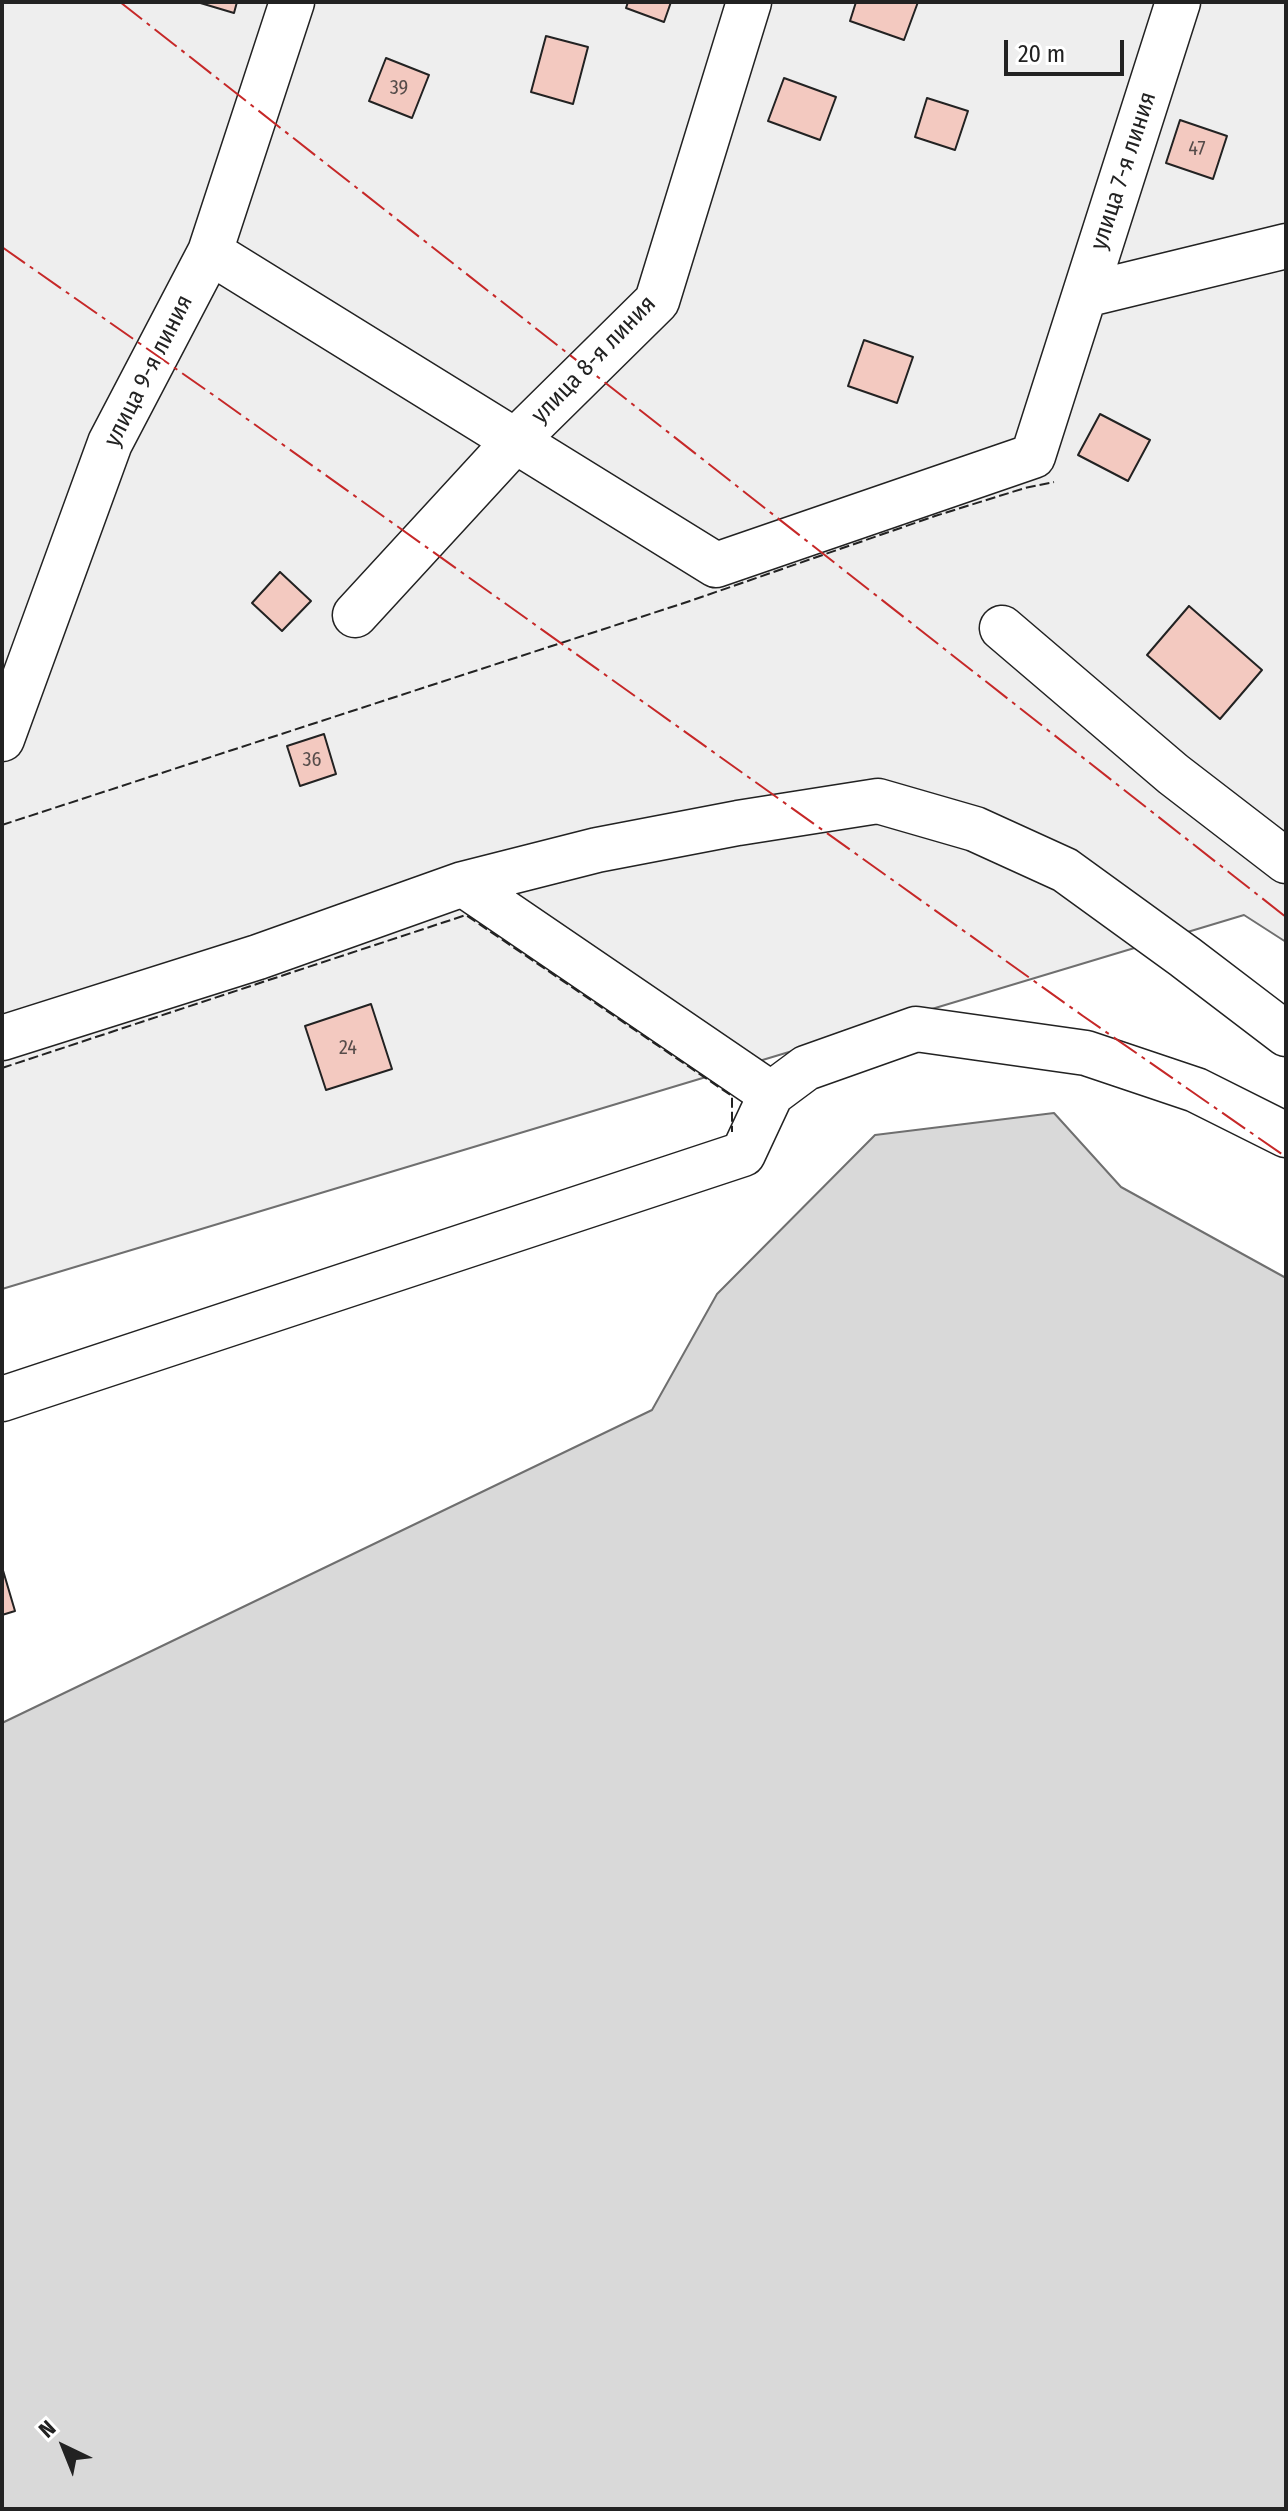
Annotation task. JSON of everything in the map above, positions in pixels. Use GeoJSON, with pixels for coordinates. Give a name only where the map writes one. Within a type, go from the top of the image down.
{"type":"FeatureCollection","features":[{"type":"Feature","properties":{"kind":"street","name":"улица 9-я линия"},"geometry":{"type":"LineString","coordinates":[[2,739],[110,443],[210,252],[292,2]]}},
{"type":"Feature","properties":{"kind":"street","name":"улица 8-я линия"},"geometry":{"type":"LineString","coordinates":[[355,615],[515,441],[657,301],[749,2]]}},
{"type":"Feature","properties":{"kind":"street","name":"улица 7-я линия"},"geometry":{"type":"LineString","coordinates":[[515,441],[716,565],[1033,456],[1178,2]]}},
{"type":"Feature","properties":{"kind":"street"},"geometry":{"type":"LineString","coordinates":[[1085,295],[1286,246]]}},
{"type":"Feature","properties":{"kind":"street"},"geometry":{"type":"LineString","coordinates":[[210,252],[515,441]]}},
{"type":"Feature","properties":{"kind":"street"},"geometry":{"type":"LineString","coordinates":[[1002,628],[1173,774],[1286,861]]}},
{"type":"Feature","properties":{"kind":"street"},"geometry":{"type":"LineString","coordinates":[[2,1038],[258,957],[463,884],[597,850],[878,801],[975,829],[1065,870],[1286,1034]]}},
{"type":"Feature","properties":{"kind":"street"},"geometry":{"type":"LineString","coordinates":[[463,884],[771,1094]]}},
{"type":"Feature","properties":{"kind":"street"},"geometry":{"type":"LineString","coordinates":[[2,1399],[743,1154],[771,1094],[806,1068],[916,1029],[1086,1053],[1196,1090],[1286,1135]]}},
{"type":"Feature","properties":{"kind":"shaded area"},"geometry":{"type":"Polygon","coordinates":[[[2,2],[1286,2],[1286,942],[1244,915],[2,1289],[2,2]]]}},
{"type":"Feature","properties":{"kind":"shaded area"},"geometry":{"type":"Polygon","coordinates":[[[1054,1113],[1121,1187],[1286,1278],[1286,2509],[2,2509],[2,1723],[652,1410],[717,1294],[875,1135],[1054,1113]]]}},
{"type":"Feature","properties":{"kind":"building"},"geometry":{"type":"Polygon","coordinates":[[[197,2],[237,2],[234,13],[197,2]]]}},
{"type":"Feature","properties":{"kind":"building"},"geometry":{"type":"Polygon","coordinates":[[[628,2],[671,2],[664,22],[626,8],[628,2]]]}},
{"type":"Feature","properties":{"kind":"building"},"geometry":{"type":"Polygon","coordinates":[[[856,2],[918,2],[904,40],[850,21],[856,2]]]}},
{"type":"Feature","properties":{"kind":"building"},"geometry":{"type":"Polygon","coordinates":[[[546,36],[588,47],[573,104],[531,92],[546,36]]]}},
{"type":"Feature","properties":{"kind":"building"},"geometry":{"type":"Polygon","coordinates":[[[386,58],[429,75],[412,118],[369,101],[386,58]]]}},
{"type":"Feature","properties":{"kind":"building"},"geometry":{"type":"Polygon","coordinates":[[[784,78],[836,97],[820,140],[768,121],[784,78]]]}},
{"type":"Feature","properties":{"kind":"building"},"geometry":{"type":"Polygon","coordinates":[[[927,98],[968,111],[955,150],[915,137],[927,98]]]}},
{"type":"Feature","properties":{"kind":"building"},"geometry":{"type":"Polygon","coordinates":[[[1180,120],[1227,136],[1213,179],[1166,163],[1180,120]]]}},
{"type":"Feature","properties":{"kind":"building"},"geometry":{"type":"Polygon","coordinates":[[[864,340],[913,357],[897,403],[848,386],[864,340]]]}},
{"type":"Feature","properties":{"kind":"building"},"geometry":{"type":"Polygon","coordinates":[[[1100,414],[1150,440],[1128,481],[1078,455],[1100,414]]]}},
{"type":"Feature","properties":{"kind":"building"},"geometry":{"type":"Polygon","coordinates":[[[280,572],[311,601],[282,631],[252,603],[280,572]]]}},
{"type":"Feature","properties":{"kind":"building"},"geometry":{"type":"Polygon","coordinates":[[[1189,606],[1262,670],[1220,719],[1147,655],[1189,606]]]}},
{"type":"Feature","properties":{"kind":"building"},"geometry":{"type":"Polygon","coordinates":[[[324,734],[336,774],[300,786],[287,746],[324,734]]]}},
{"type":"Feature","properties":{"kind":"building"},"geometry":{"type":"Polygon","coordinates":[[[371,1004],[392,1069],[326,1090],[305,1026],[371,1004]]]}},
{"type":"Feature","properties":{"kind":"building"},"geometry":{"type":"Polygon","coordinates":[[[2,1567],[15,1611],[2,1615],[2,1567]]]}},
{"type":"Feature","properties":{"kind":"fence"},"geometry":{"type":"LineString","coordinates":[[2,825],[690,601],[935,516],[1054,482]]}},
{"type":"Feature","properties":{"kind":"fence"},"geometry":{"type":"LineString","coordinates":[[2,1068],[466,915],[732,1096],[732,1132]]}},
{"type":"Feature","properties":{"kind":"power"},"geometry":{"type":"LineString","coordinates":[[120,2],[1286,917]]}},
{"type":"Feature","properties":{"kind":"power"},"geometry":{"type":"LineString","coordinates":[[2,247],[1286,1157]]}}]}
